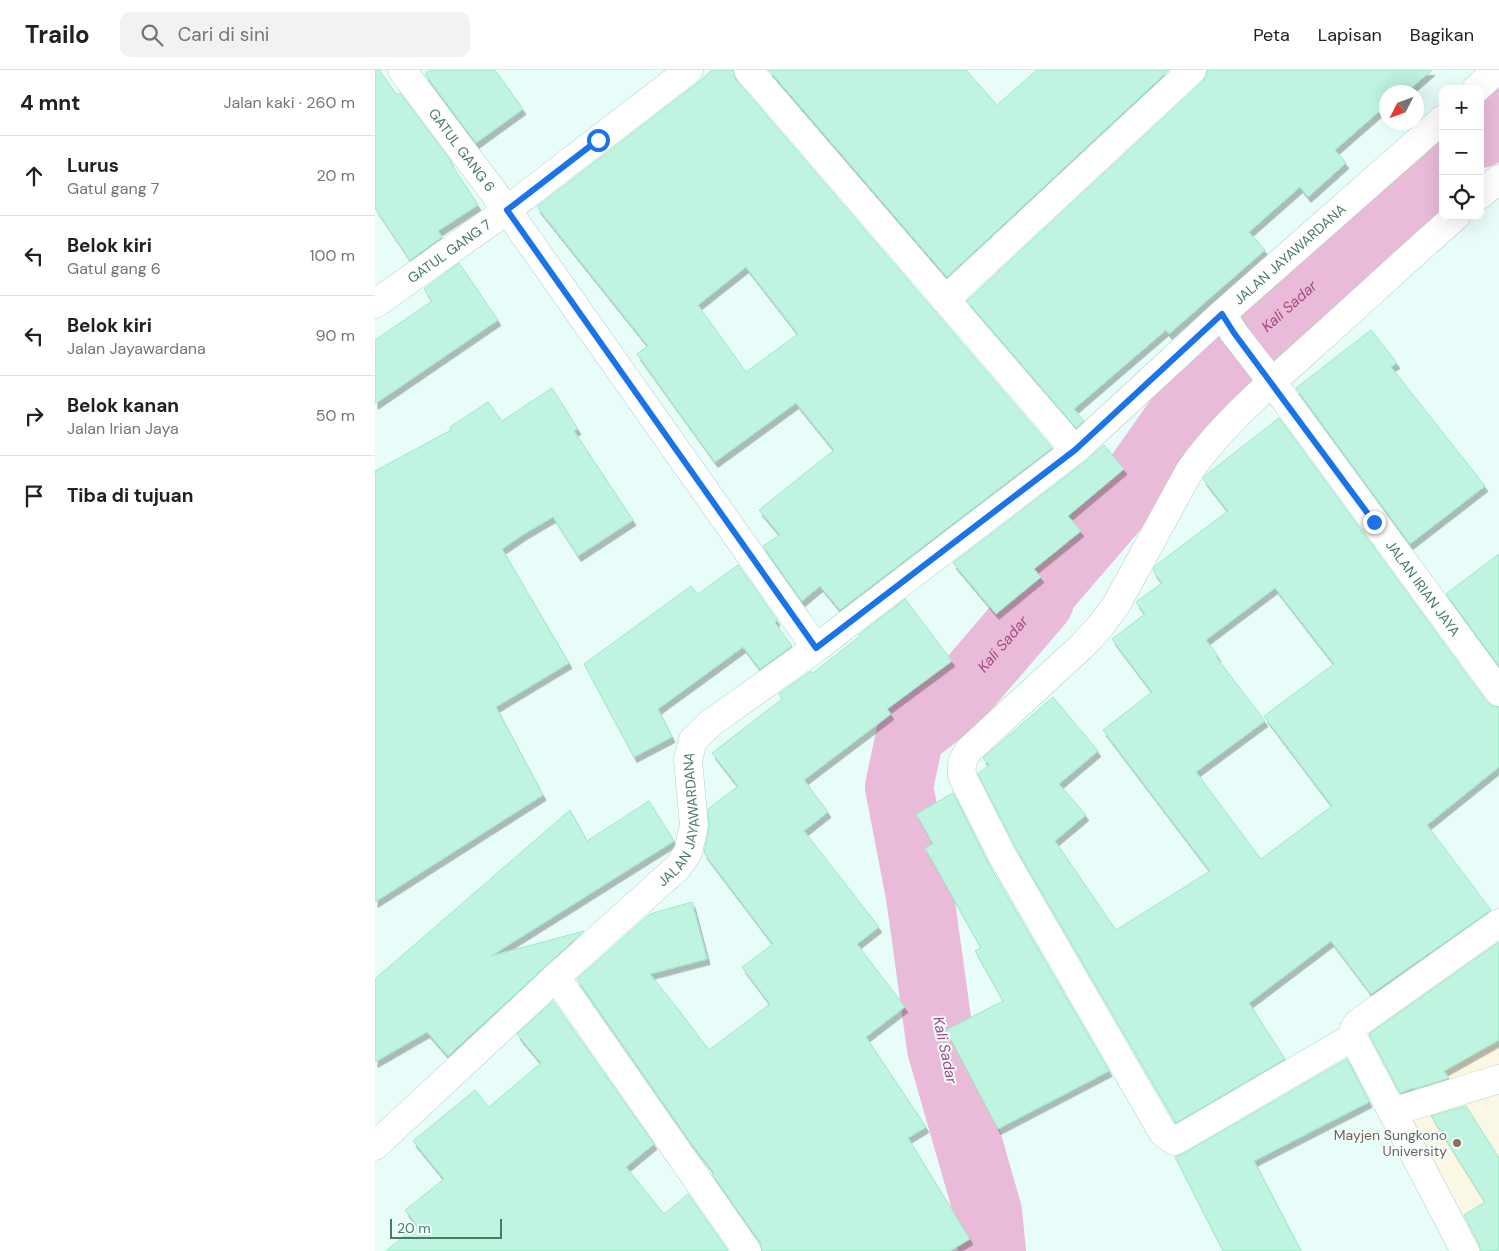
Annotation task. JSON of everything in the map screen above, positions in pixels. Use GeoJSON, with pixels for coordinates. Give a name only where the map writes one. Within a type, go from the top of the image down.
{"type":"FeatureCollection","features":[{"type":"Feature","properties":{"kind":"street","name":"GATUL GANG 6"},"geometry":{"type":"LineString","coordinates":[[402,70],[507,210],[816,648]]}},
{"type":"Feature","properties":{"kind":"street","name":"GATUL GANG 7"},"geometry":{"type":"LineString","coordinates":[[375,304],[507,210],[689,70]]}},
{"type":"Feature","properties":{"kind":"street"},"geometry":{"type":"LineString","coordinates":[[748,70],[1075,450]]}},
{"type":"Feature","properties":{"kind":"street"},"geometry":{"type":"LineString","coordinates":[[945,300],[1192,70]]}},
{"type":"Feature","properties":{"kind":"street"},"geometry":{"type":"LineString","coordinates":[[1480,85],[1497,70]]}},
{"type":"Feature","properties":{"kind":"street","name":"JALAN JAYAWARDANA"},"geometry":{"type":"LineString","coordinates":[[375,1146],[556,977],[678,867],[688,852],[694,825],[688,760],[693,740],[711,723],[816,648],[1075,450],[1228,324],[1439,122]]}},
{"type":"Feature","properties":{"kind":"street"},"geometry":{"type":"LineString","coordinates":[[1484,192],[1499,179]]}},
{"type":"Feature","properties":{"kind":"street"},"geometry":{"type":"LineString","coordinates":[[1353,1037],[1175,1141],[1163,1133],[1002,854],[963,778],[961,769],[963,759],[969,750],[1081,647],[1099,628],[1116,605],[1190,470],[1265,374],[1451,220]]}},
{"type":"Feature","properties":{"kind":"street","name":"JALAN IRIAN JAYA"},"geometry":{"type":"LineString","coordinates":[[1228,324],[1499,692]]}},
{"type":"Feature","properties":{"kind":"street"},"geometry":{"type":"LineString","coordinates":[[1465,1251],[1353,1037],[1354,1028],[1358,1023],[1499,923]]}},
{"type":"Feature","properties":{"kind":"street"},"geometry":{"type":"LineString","coordinates":[[556,977],[747,1251]]}},
{"type":"Feature","properties":{"kind":"street"},"geometry":{"type":"LineString","coordinates":[[1392,1112],[1499,1079]]}},
{"type":"Feature","properties":{"kind":"shaded area","name":"Mayjen Sungkono University"},"geometry":{"type":"Polygon","coordinates":[[[1499,928],[1499,1251],[1472,1251],[1358,1027],[1499,928]]]}},
{"type":"Feature","properties":{"kind":"building"},"geometry":{"type":"Polygon","coordinates":[[[375,70],[379,70],[397,95],[400,93],[451,161],[478,205],[438,231],[442,237],[410,260],[375,208],[375,70]]]}},
{"type":"Feature","properties":{"kind":"building"},"geometry":{"type":"Polygon","coordinates":[[[431,70],[495,70],[523,109],[476,143],[425,74],[431,70]]]}},
{"type":"Feature","properties":{"kind":"building"},"geometry":{"type":"Polygon","coordinates":[[[712,70],[733,70],[736,80],[1052,448],[840,610],[820,586],[802,601],[763,546],[780,535],[759,510],[834,450],[796,403],[715,462],[637,354],[648,346],[537,207],[712,70]],[[746,267],[698,305],[746,372],[798,334],[746,267]]]}},
{"type":"Feature","properties":{"kind":"building"},"geometry":{"type":"Polygon","coordinates":[[[769,70],[966,70],[997,105],[1037,70],[1169,70],[947,277],[769,70]]]}},
{"type":"Feature","properties":{"kind":"building"},"geometry":{"type":"Polygon","coordinates":[[[1207,70],[1432,70],[1415,85],[1379,85],[1379,112],[1335,150],[1346,163],[1308,197],[1300,187],[1249,232],[1265,250],[1169,334],[1166,330],[1074,409],[1084,421],[1076,428],[967,301],[1203,81],[1207,75],[1207,70]]]}},
{"type":"Feature","properties":{"kind":"building"},"geometry":{"type":"Polygon","coordinates":[[[459,263],[498,320],[375,404],[375,340],[432,301],[424,289],[459,263]]]}},
{"type":"Feature","properties":{"kind":"building"},"geometry":{"type":"Polygon","coordinates":[[[1371,330],[1397,363],[1391,367],[1485,486],[1410,544],[1296,388],[1371,330]]]}},
{"type":"Feature","properties":{"kind":"building"},"geometry":{"type":"Polygon","coordinates":[[[552,388],[578,429],[574,431],[633,520],[578,556],[553,517],[502,549],[569,663],[496,707],[543,795],[375,902],[375,471],[451,430],[450,427],[488,402],[502,421],[552,388]]]}},
{"type":"Feature","properties":{"kind":"building"},"geometry":{"type":"Polygon","coordinates":[[[1279,418],[1486,701],[1492,706],[1499,707],[1499,767],[1427,825],[1491,910],[1371,994],[1331,941],[1249,1003],[1285,1059],[1176,1123],[1016,848],[978,774],[989,765],[983,758],[1053,697],[1098,751],[1059,784],[1086,815],[1055,841],[1116,930],[1210,871],[1103,730],[1152,692],[1112,639],[1145,614],[1136,602],[1162,583],[1153,571],[1155,566],[1228,511],[1203,479],[1279,418]],[[1275,588],[1206,640],[1218,656],[1216,657],[1265,721],[1196,772],[1261,859],[1332,806],[1264,716],[1334,664],[1275,588]]]}},
{"type":"Feature","properties":{"kind":"building"},"geometry":{"type":"Polygon","coordinates":[[[1104,445],[1124,469],[1068,516],[1081,531],[1034,569],[1041,577],[996,614],[953,563],[1085,462],[1104,445]]]}},
{"type":"Feature","properties":{"kind":"building"},"geometry":{"type":"Polygon","coordinates":[[[1499,554],[1499,666],[1446,594],[1499,554]]]}},
{"type":"Feature","properties":{"kind":"building"},"geometry":{"type":"Polygon","coordinates":[[[738,565],[777,620],[775,623],[792,646],[760,669],[743,647],[658,709],[672,737],[634,757],[584,664],[691,586],[698,594],[738,565]]]}},
{"type":"Feature","properties":{"kind":"building"},"geometry":{"type":"Polygon","coordinates":[[[905,599],[952,661],[887,709],[891,714],[804,780],[828,812],[804,831],[879,927],[857,944],[905,1007],[866,1037],[926,1127],[908,1138],[970,1239],[950,1251],[762,1251],[760,1242],[712,1174],[714,1173],[577,979],[650,914],[692,902],[707,959],[650,974],[709,1050],[770,1004],[742,967],[773,944],[704,853],[709,828],[708,809],[738,786],[712,753],[782,699],[779,694],[811,671],[813,673],[905,599]]]}},
{"type":"Feature","properties":{"kind":"building"},"geometry":{"type":"Polygon","coordinates":[[[953,793],[988,863],[1109,1071],[998,1129],[946,1030],[1003,1001],[975,951],[981,948],[925,848],[933,844],[916,814],[953,793]]]}},
{"type":"Feature","properties":{"kind":"building"},"geometry":{"type":"Polygon","coordinates":[[[649,801],[674,841],[491,956],[584,931],[448,1056],[427,1032],[375,1062],[375,979],[570,810],[587,841],[649,801]]]}},
{"type":"Feature","properties":{"kind":"building"},"geometry":{"type":"Polygon","coordinates":[[[1499,942],[1499,1040],[1444,1071],[1449,1078],[1400,1093],[1369,1034],[1499,942]]]}},
{"type":"Feature","properties":{"kind":"building"},"geometry":{"type":"Polygon","coordinates":[[[553,1001],[654,1144],[626,1167],[664,1214],[688,1194],[728,1251],[386,1251],[417,1225],[405,1210],[444,1179],[413,1141],[475,1090],[489,1107],[541,1063],[517,1034],[553,1001]]]}},
{"type":"Feature","properties":{"kind":"building"},"geometry":{"type":"Polygon","coordinates":[[[1347,1059],[1369,1102],[1254,1161],[1301,1251],[1223,1251],[1175,1157],[1347,1059]]]}},
{"type":"Feature","properties":{"kind":"building"},"geometry":{"type":"Polygon","coordinates":[[[1466,1106],[1499,1158],[1499,1251],[1481,1251],[1464,1215],[1485,1202],[1431,1116],[1466,1106]]]}},
{"type":"Feature","properties":{"kind":"waterway","name":"Kali Sadar"},"geometry":{"type":"LineString","coordinates":[[1484,130],[1499,117]]}},
{"type":"Feature","properties":{"kind":"waterway","name":"Kali Sadar"},"geometry":{"type":"LineString","coordinates":[[992,1251],[988,1212],[941,1048],[920,896],[899,787],[910,735],[955,700],[1040,601],[1036,599],[1123,498],[1205,382],[1439,172]]}},
{"type":"Feature","properties":{"kind":"place","name":"Mayjen Sungkono University"},"geometry":{"type":"Point","coordinates":[1457,1143]}},
{"type":"Feature","properties":{"kind":"route"},"geometry":{"type":"LineString","coordinates":[[598,140],[507,210],[816,648],[1075,450],[1222,314],[1234,333],[1374,522]]}}]}
